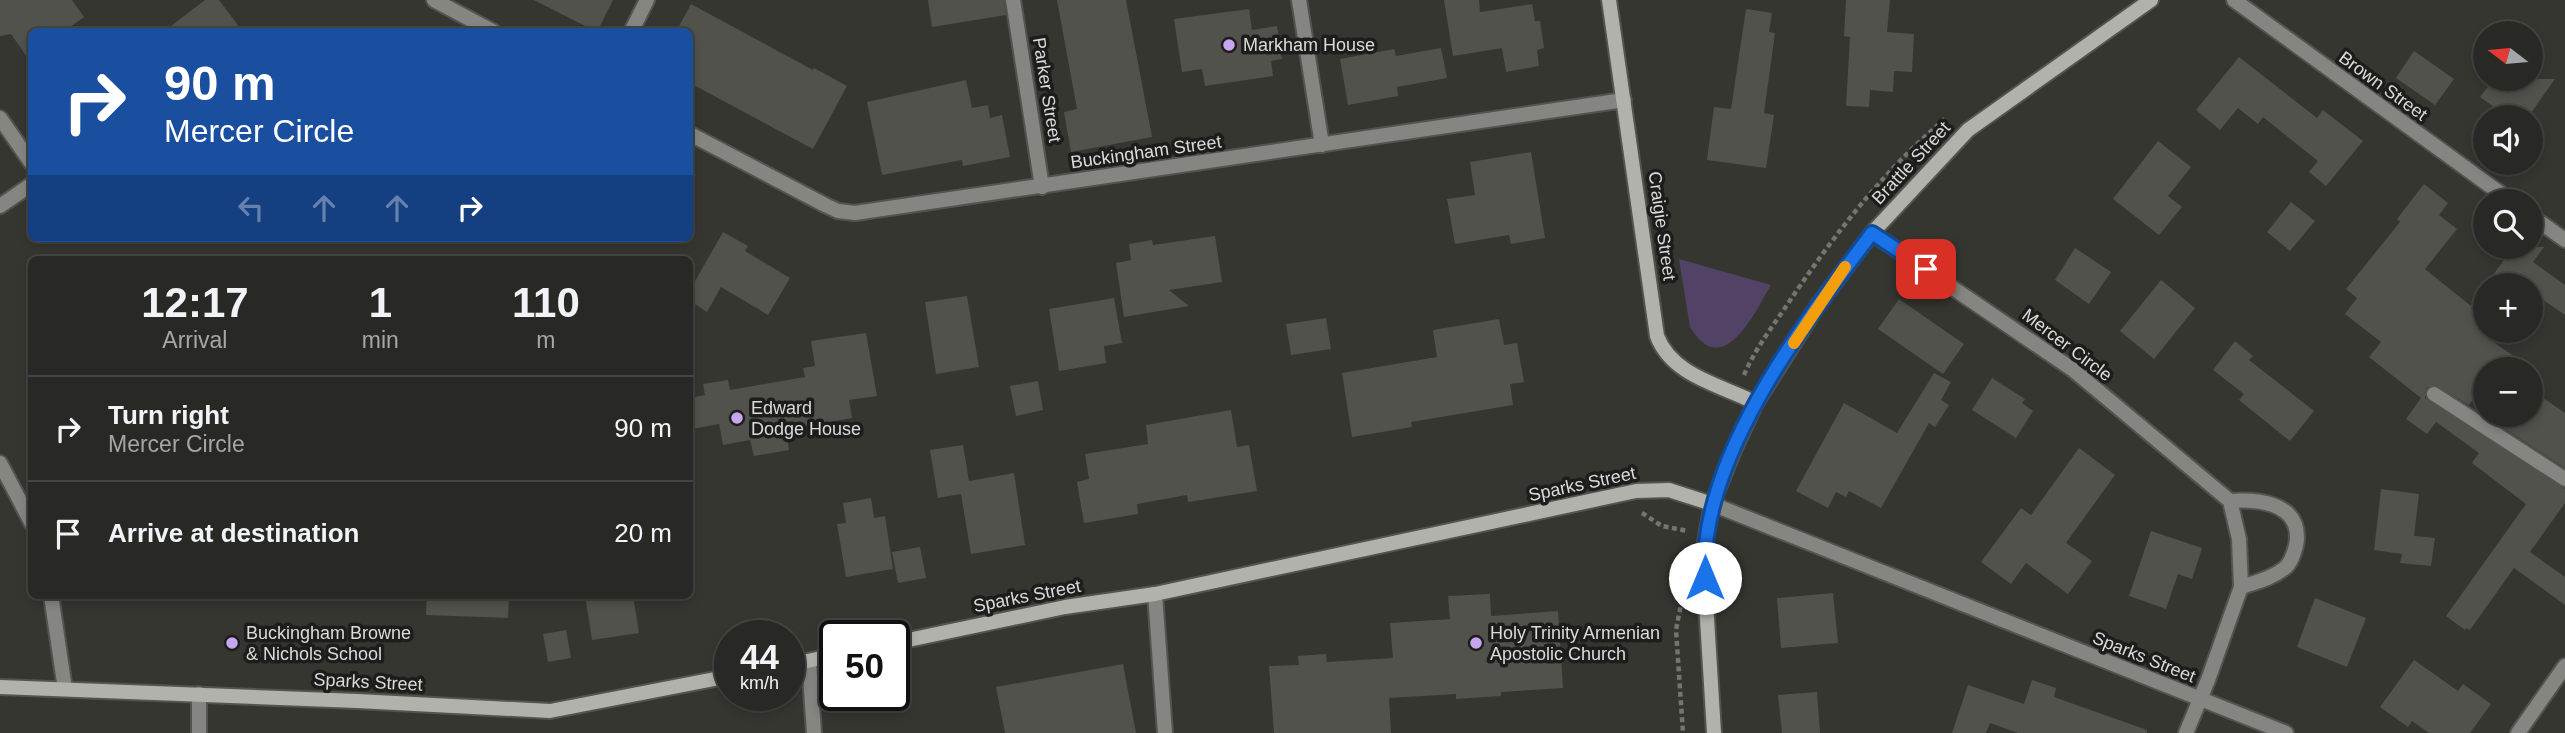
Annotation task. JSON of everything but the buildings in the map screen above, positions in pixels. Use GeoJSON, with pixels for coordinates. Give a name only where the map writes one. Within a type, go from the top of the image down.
{"type":"FeatureCollection","features":[{"type":"Feature","properties":{"kind":"street"},"geometry":{"type":"LineString","coordinates":[[434,0],[486,28]]}},
{"type":"Feature","properties":{"kind":"street"},"geometry":{"type":"LineString","coordinates":[[633,28],[647,0]]}},
{"type":"Feature","properties":{"kind":"street","name":"Parker Street"},"geometry":{"type":"LineString","coordinates":[[1013,0],[1042,187]]}},
{"type":"Feature","properties":{"kind":"street"},"geometry":{"type":"LineString","coordinates":[[1299,0],[1322,145]]}},
{"type":"Feature","properties":{"kind":"street","name":"Craigie Street"},"geometry":{"type":"LineString","coordinates":[[1609,0],[1657,336],[1669,358],[1698,377],[1756,403]]}},
{"type":"Feature","properties":{"kind":"street","name":"Brattle Street"},"geometry":{"type":"LineString","coordinates":[[1714,733],[1703,552],[1712,504],[1756,403],[1818,305],[1872,233],[1968,130],[2151,0]]}},
{"type":"Feature","properties":{"kind":"street","name":"Brown Street"},"geometry":{"type":"LineString","coordinates":[[2234,0],[2494,189]]}},
{"type":"Feature","properties":{"kind":"street","name":"Buckingham Street"},"geometry":{"type":"LineString","coordinates":[[693,136],[825,205],[846,213],[865,213],[1624,100]]}},
{"type":"Feature","properties":{"kind":"street"},"geometry":{"type":"LineString","coordinates":[[0,118],[28,158]]}},
{"type":"Feature","properties":{"kind":"street"},"geometry":{"type":"LineString","coordinates":[[0,206],[28,187]]}},
{"type":"Feature","properties":{"kind":"street"},"geometry":{"type":"LineString","coordinates":[[2543,224],[2565,240]]}},
{"type":"Feature","properties":{"kind":"street","name":"Mercer Circle"},"geometry":{"type":"LineString","coordinates":[[1872,233],[2072,369],[2230,501]]}},
{"type":"Feature","properties":{"kind":"street"},"geometry":{"type":"LineString","coordinates":[[2434,394],[2565,479]]}},
{"type":"Feature","properties":{"kind":"street"},"geometry":{"type":"LineString","coordinates":[[0,463],[28,516]]}},
{"type":"Feature","properties":{"kind":"street","name":"Sparks Street"},"geometry":{"type":"LineString","coordinates":[[910,640],[1065,607],[1155,594],[1636,491],[1669,490],[1712,504],[2286,733]]}},
{"type":"Feature","properties":{"kind":"street"},"geometry":{"type":"LineString","coordinates":[[2186,733],[2241,587],[2239,539],[2230,501],[2255,499],[2287,512],[2297,528],[2297,544],[2287,566],[2267,579],[2241,587]]}},
{"type":"Feature","properties":{"kind":"street"},"geometry":{"type":"LineString","coordinates":[[1155,594],[1166,733]]}},
{"type":"Feature","properties":{"kind":"street"},"geometry":{"type":"LineString","coordinates":[[52,599],[65,689]]}},
{"type":"Feature","properties":{"kind":"street"},"geometry":{"type":"LineString","coordinates":[[805,662],[819,659]]}},
{"type":"Feature","properties":{"kind":"street"},"geometry":{"type":"LineString","coordinates":[[809,661],[814,733]]}},
{"type":"Feature","properties":{"kind":"street"},"geometry":{"type":"LineString","coordinates":[[2518,733],[2565,666]]}},
{"type":"Feature","properties":{"kind":"street","name":"Sparks Street"},"geometry":{"type":"LineString","coordinates":[[0,687],[550,711],[714,679]]}},
{"type":"Feature","properties":{"kind":"street"},"geometry":{"type":"LineString","coordinates":[[199,694],[199,733]]}},
{"type":"Feature","properties":{"kind":"shaded area"},"geometry":{"type":"Polygon","coordinates":[[[1679,259],[1771,285],[1747,325],[1726,345],[1714,347],[1702,342],[1690,327],[1679,259]]]}},
{"type":"Feature","properties":{"kind":"slow traffic"},"geometry":{"type":"LineString","coordinates":[[1794,343],[1845,267]]}},
{"type":"Feature","properties":{"kind":"place","name":"Markham House"},"geometry":{"type":"Point","coordinates":[1229,45]}},
{"type":"Feature","properties":{"kind":"place","name":"Edward Dodge House"},"geometry":{"type":"Point","coordinates":[737,418]}},
{"type":"Feature","properties":{"kind":"place","name":"Buckingham Browne & Nichols School"},"geometry":{"type":"Point","coordinates":[232,643]}},
{"type":"Feature","properties":{"kind":"place","name":"Holy Trinity Armenian Apostolic Church"},"geometry":{"type":"Point","coordinates":[1476,643]}},
{"type":"Feature","properties":{"kind":"route"},"geometry":{"type":"LineString","coordinates":[[1705,578],[1703,552],[1708,521],[1734,450],[1756,403],[1829,289],[1872,233],[1926,269]]}}]}
